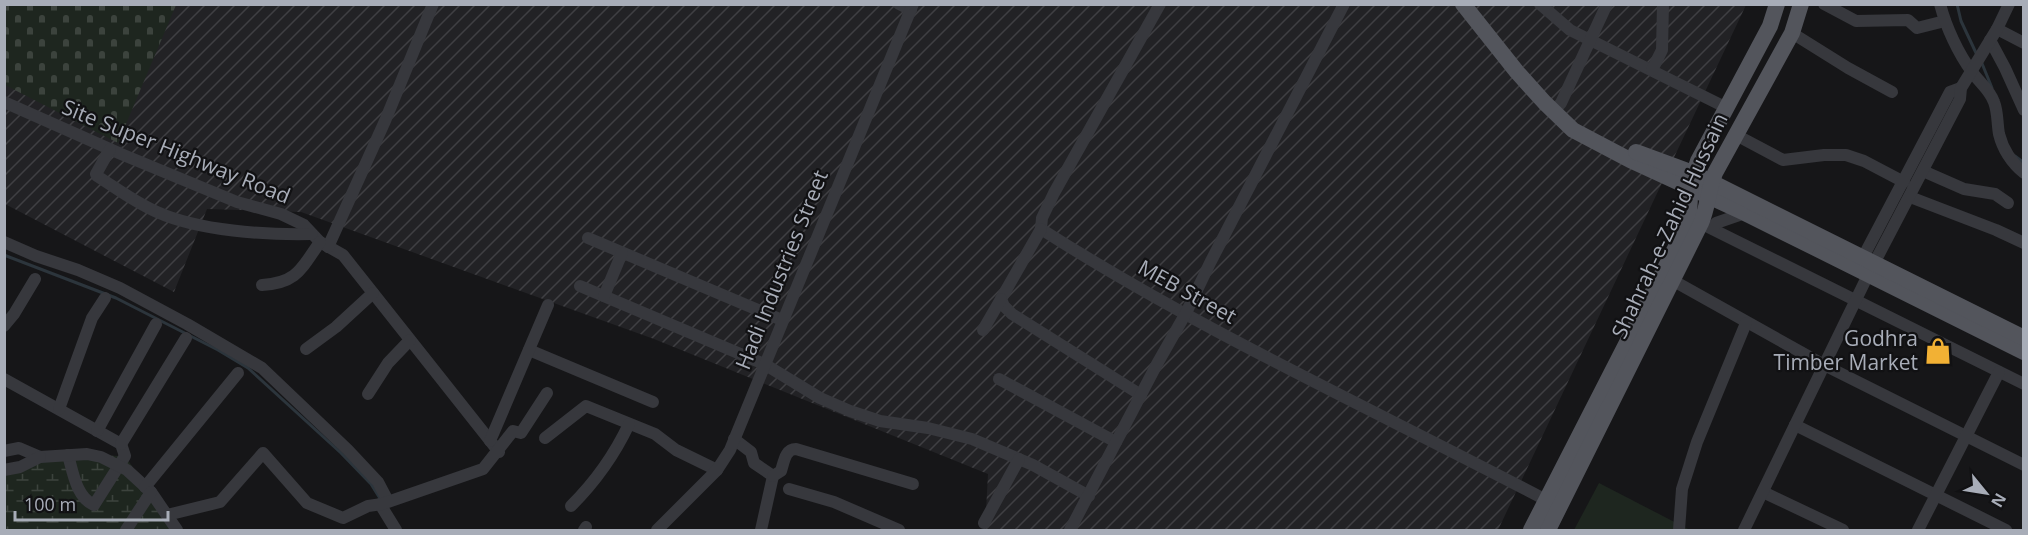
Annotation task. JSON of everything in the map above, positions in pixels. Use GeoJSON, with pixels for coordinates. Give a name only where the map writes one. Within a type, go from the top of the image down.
{"type":"FeatureCollection","features":[{"type":"Feature","properties":{"kind":"main road"},"geometry":{"type":"LineString","coordinates":[[1463,4],[1517,72],[1545,104],[1573,130],[1630,160],[1691,180],[1866,266],[2024,352]]}},
{"type":"Feature","properties":{"kind":"main road","name":"Shahrah-e-Zahid Hussain"},"geometry":{"type":"LineString","coordinates":[[1701,223],[1691,206],[1691,180],[1725,107],[1770,26],[1777,4]]}},
{"type":"Feature","properties":{"kind":"main road","name":"Shahrah-e-Zahid Hussain"},"geometry":{"type":"LineString","coordinates":[[1548,531],[1701,223],[1709,189],[1792,33],[1801,4]]}},
{"type":"Feature","properties":{"kind":"main road"},"geometry":{"type":"LineString","coordinates":[[1709,189],[1745,213],[2024,338]]}},
{"type":"Feature","properties":{"kind":"main road","name":"Shahrah-e-Zahid Hussain"},"geometry":{"type":"LineString","coordinates":[[1531,531],[1675,247],[1701,223]]}},
{"type":"Feature","properties":{"kind":"street"},"geometry":{"type":"LineString","coordinates":[[262,285],[278,284],[293,277],[320,241],[385,120],[433,4]]}},
{"type":"Feature","properties":{"kind":"street"},"geometry":{"type":"LineString","coordinates":[[899,4],[912,7]]}},
{"type":"Feature","properties":{"kind":"street"},"geometry":{"type":"LineString","coordinates":[[983,330],[1041,230],[1042,218],[1054,193],[1160,4]]}},
{"type":"Feature","properties":{"kind":"street"},"geometry":{"type":"LineString","coordinates":[[1070,531],[1186,313],[1344,4]]}},
{"type":"Feature","properties":{"kind":"street"},"geometry":{"type":"LineString","coordinates":[[1558,115],[1607,4]]}},
{"type":"Feature","properties":{"kind":"street"},"geometry":{"type":"LineString","coordinates":[[1652,70],[1662,50],[1663,4]]}},
{"type":"Feature","properties":{"kind":"street"},"geometry":{"type":"LineString","coordinates":[[1824,4],[1856,21],[1908,20],[1917,28],[1945,21]]}},
{"type":"Feature","properties":{"kind":"street"},"geometry":{"type":"LineString","coordinates":[[1940,4],[1945,21],[1992,96],[1997,112],[1999,135],[2006,151],[2013,164],[2024,173]]}},
{"type":"Feature","properties":{"kind":"street"},"geometry":{"type":"LineString","coordinates":[[1866,266],[1910,197],[1960,99],[1961,88],[1997,29],[2009,4]]}},
{"type":"Feature","properties":{"kind":"street","name":"Hadi Industries Street"},"geometry":{"type":"LineString","coordinates":[[657,531],[717,470],[734,439],[912,7]]}},
{"type":"Feature","properties":{"kind":"street"},"geometry":{"type":"LineString","coordinates":[[1546,7],[1570,30],[1725,107]]}},
{"type":"Feature","properties":{"kind":"street"},"geometry":{"type":"LineString","coordinates":[[1997,29],[2024,44]]}},
{"type":"Feature","properties":{"kind":"street"},"geometry":{"type":"LineString","coordinates":[[1792,33],[1892,92]]}},
{"type":"Feature","properties":{"kind":"street"},"geometry":{"type":"LineString","coordinates":[[1986,46],[2005,68],[2024,110]]}},
{"type":"Feature","properties":{"kind":"street"},"geometry":{"type":"LineString","coordinates":[[1744,531],[1855,301],[1866,266],[1904,182],[1950,92],[1961,88]]}},
{"type":"Feature","properties":{"kind":"street","name":"Site Super Highway Road"},"geometry":{"type":"LineString","coordinates":[[4,102],[237,202],[281,214],[304,225],[320,241],[343,255],[499,452]]}},
{"type":"Feature","properties":{"kind":"street"},"geometry":{"type":"LineString","coordinates":[[1736,135],[1783,160],[1846,155],[1864,161],[1904,182]]}},
{"type":"Feature","properties":{"kind":"street"},"geometry":{"type":"LineString","coordinates":[[110,149],[96,175],[155,212],[198,224],[320,241]]}},
{"type":"Feature","properties":{"kind":"street"},"geometry":{"type":"LineString","coordinates":[[1923,171],[1964,189],[1995,194],[2008,203]]}},
{"type":"Feature","properties":{"kind":"street"},"geometry":{"type":"LineString","coordinates":[[1910,197],[2024,243]]}},
{"type":"Feature","properties":{"kind":"street"},"geometry":{"type":"LineString","coordinates":[[1701,223],[1716,223],[1745,213]]}},
{"type":"Feature","properties":{"kind":"street"},"geometry":{"type":"LineString","coordinates":[[1701,223],[2024,384]]}},
{"type":"Feature","properties":{"kind":"street","name":"MEB Street"},"geometry":{"type":"LineString","coordinates":[[1041,230],[1094,263],[1278,364],[1546,500]]}},
{"type":"Feature","properties":{"kind":"street"},"geometry":{"type":"LineString","coordinates":[[588,238],[782,320]]}},
{"type":"Feature","properties":{"kind":"street"},"geometry":{"type":"LineString","coordinates":[[4,242],[120,288],[262,368],[378,482],[396,531]]}},
{"type":"Feature","properties":{"kind":"street"},"geometry":{"type":"LineString","coordinates":[[604,296],[622,253]]}},
{"type":"Feature","properties":{"kind":"street"},"geometry":{"type":"LineString","coordinates":[[4,326],[35,279]]}},
{"type":"Feature","properties":{"kind":"street"},"geometry":{"type":"LineString","coordinates":[[1672,280],[1824,365],[2024,465]]}},
{"type":"Feature","properties":{"kind":"street"},"geometry":{"type":"LineString","coordinates":[[580,286],[764,364],[820,399],[849,411],[880,421],[928,428],[972,439],[1019,459],[1089,496]]}},
{"type":"Feature","properties":{"kind":"street"},"geometry":{"type":"LineString","coordinates":[[306,349],[336,327],[373,293]]}},
{"type":"Feature","properties":{"kind":"street"},"geometry":{"type":"LineString","coordinates":[[59,409],[92,318],[105,298]]}},
{"type":"Feature","properties":{"kind":"street"},"geometry":{"type":"LineString","coordinates":[[1001,299],[1012,314],[1141,395]]}},
{"type":"Feature","properties":{"kind":"street"},"geometry":{"type":"LineString","coordinates":[[490,441],[548,305]]}},
{"type":"Feature","properties":{"kind":"street"},"geometry":{"type":"LineString","coordinates":[[1679,531],[1682,489],[1697,442],[1746,323]]}},
{"type":"Feature","properties":{"kind":"street"},"geometry":{"type":"LineString","coordinates":[[98,431],[156,324]]}},
{"type":"Feature","properties":{"kind":"street"},"geometry":{"type":"LineString","coordinates":[[121,444],[186,338]]}},
{"type":"Feature","properties":{"kind":"street"},"geometry":{"type":"LineString","coordinates":[[368,394],[388,363],[410,340]]}},
{"type":"Feature","properties":{"kind":"street"},"geometry":{"type":"LineString","coordinates":[[529,350],[653,402]]}},
{"type":"Feature","properties":{"kind":"street"},"geometry":{"type":"LineString","coordinates":[[1918,531],[1999,372]]}},
{"type":"Feature","properties":{"kind":"street"},"geometry":{"type":"LineString","coordinates":[[126,531],[148,490],[238,373]]}},
{"type":"Feature","properties":{"kind":"street"},"geometry":{"type":"LineString","coordinates":[[4,379],[121,444],[125,456],[120,467],[93,504],[84,498],[77,486],[68,455]]}},
{"type":"Feature","properties":{"kind":"street"},"geometry":{"type":"LineString","coordinates":[[999,379],[1116,442]]}},
{"type":"Feature","properties":{"kind":"street"},"geometry":{"type":"LineString","coordinates":[[166,515],[220,502],[263,453],[307,503],[343,518],[368,506],[384,503],[483,469],[499,452],[513,431],[521,433],[548,393]]}},
{"type":"Feature","properties":{"kind":"street"},"geometry":{"type":"LineString","coordinates":[[545,438],[586,406],[655,434],[676,450],[717,470]]}},
{"type":"Feature","properties":{"kind":"street"},"geometry":{"type":"LineString","coordinates":[[571,506],[603,470],[618,448],[629,424]]}},
{"type":"Feature","properties":{"kind":"street"},"geometry":{"type":"LineString","coordinates":[[1795,425],[2006,531]]}},
{"type":"Feature","properties":{"kind":"street"},"geometry":{"type":"LineString","coordinates":[[734,439],[751,452],[754,463],[773,476]]}},
{"type":"Feature","properties":{"kind":"street"},"geometry":{"type":"LineString","coordinates":[[4,451],[19,448],[40,457]]}},
{"type":"Feature","properties":{"kind":"street"},"geometry":{"type":"LineString","coordinates":[[761,531],[773,476],[782,471],[788,452],[792,449],[913,484]]}},
{"type":"Feature","properties":{"kind":"street"},"geometry":{"type":"LineString","coordinates":[[4,470],[20,467],[40,457],[87,454],[101,457],[127,471],[148,490],[174,529]]}},
{"type":"Feature","properties":{"kind":"street"},"geometry":{"type":"LineString","coordinates":[[984,523],[1019,459]]}},
{"type":"Feature","properties":{"kind":"street"},"geometry":{"type":"LineString","coordinates":[[789,489],[834,502],[899,531]]}},
{"type":"Feature","properties":{"kind":"street"},"geometry":{"type":"LineString","coordinates":[[1763,492],[1843,531]]}},
{"type":"Feature","properties":{"kind":"shaded area"},"geometry":{"type":"Polygon","coordinates":[[[4,5],[1746,5],[1498,530],[985,530],[988,474],[654,339],[301,212],[207,209],[174,292],[5,204],[4,5]]]}},
{"type":"Feature","properties":{"kind":"green space"},"geometry":{"type":"Polygon","coordinates":[[[4,5],[176,5],[118,143],[5,85],[4,5]]]}},
{"type":"Feature","properties":{"kind":"green space"},"geometry":{"type":"Polygon","coordinates":[[[68,455],[125,456],[176,530],[5,530],[4,468],[68,455]]]}},
{"type":"Feature","properties":{"kind":"green space"},"geometry":{"type":"Polygon","coordinates":[[[1599,483],[1690,530],[1574,530],[1599,483]]]}},
{"type":"Feature","properties":{"kind":"waterway"},"geometry":{"type":"LineString","coordinates":[[1957,4],[1961,21],[1977,55]]}},
{"type":"Feature","properties":{"kind":"waterway"},"geometry":{"type":"LineString","coordinates":[[1981,61],[1992,88]]}},
{"type":"Feature","properties":{"kind":"waterway"},"geometry":{"type":"LineString","coordinates":[[2015,156],[2024,163]]}},
{"type":"Feature","properties":{"kind":"waterway"},"geometry":{"type":"LineString","coordinates":[[4,255],[116,298],[218,350],[248,368],[341,453],[371,484],[381,500]]}},
{"type":"Feature","properties":{"kind":"place","name":"Godhra Timber Market"},"geometry":{"type":"Point","coordinates":[1938,351]}}]}
